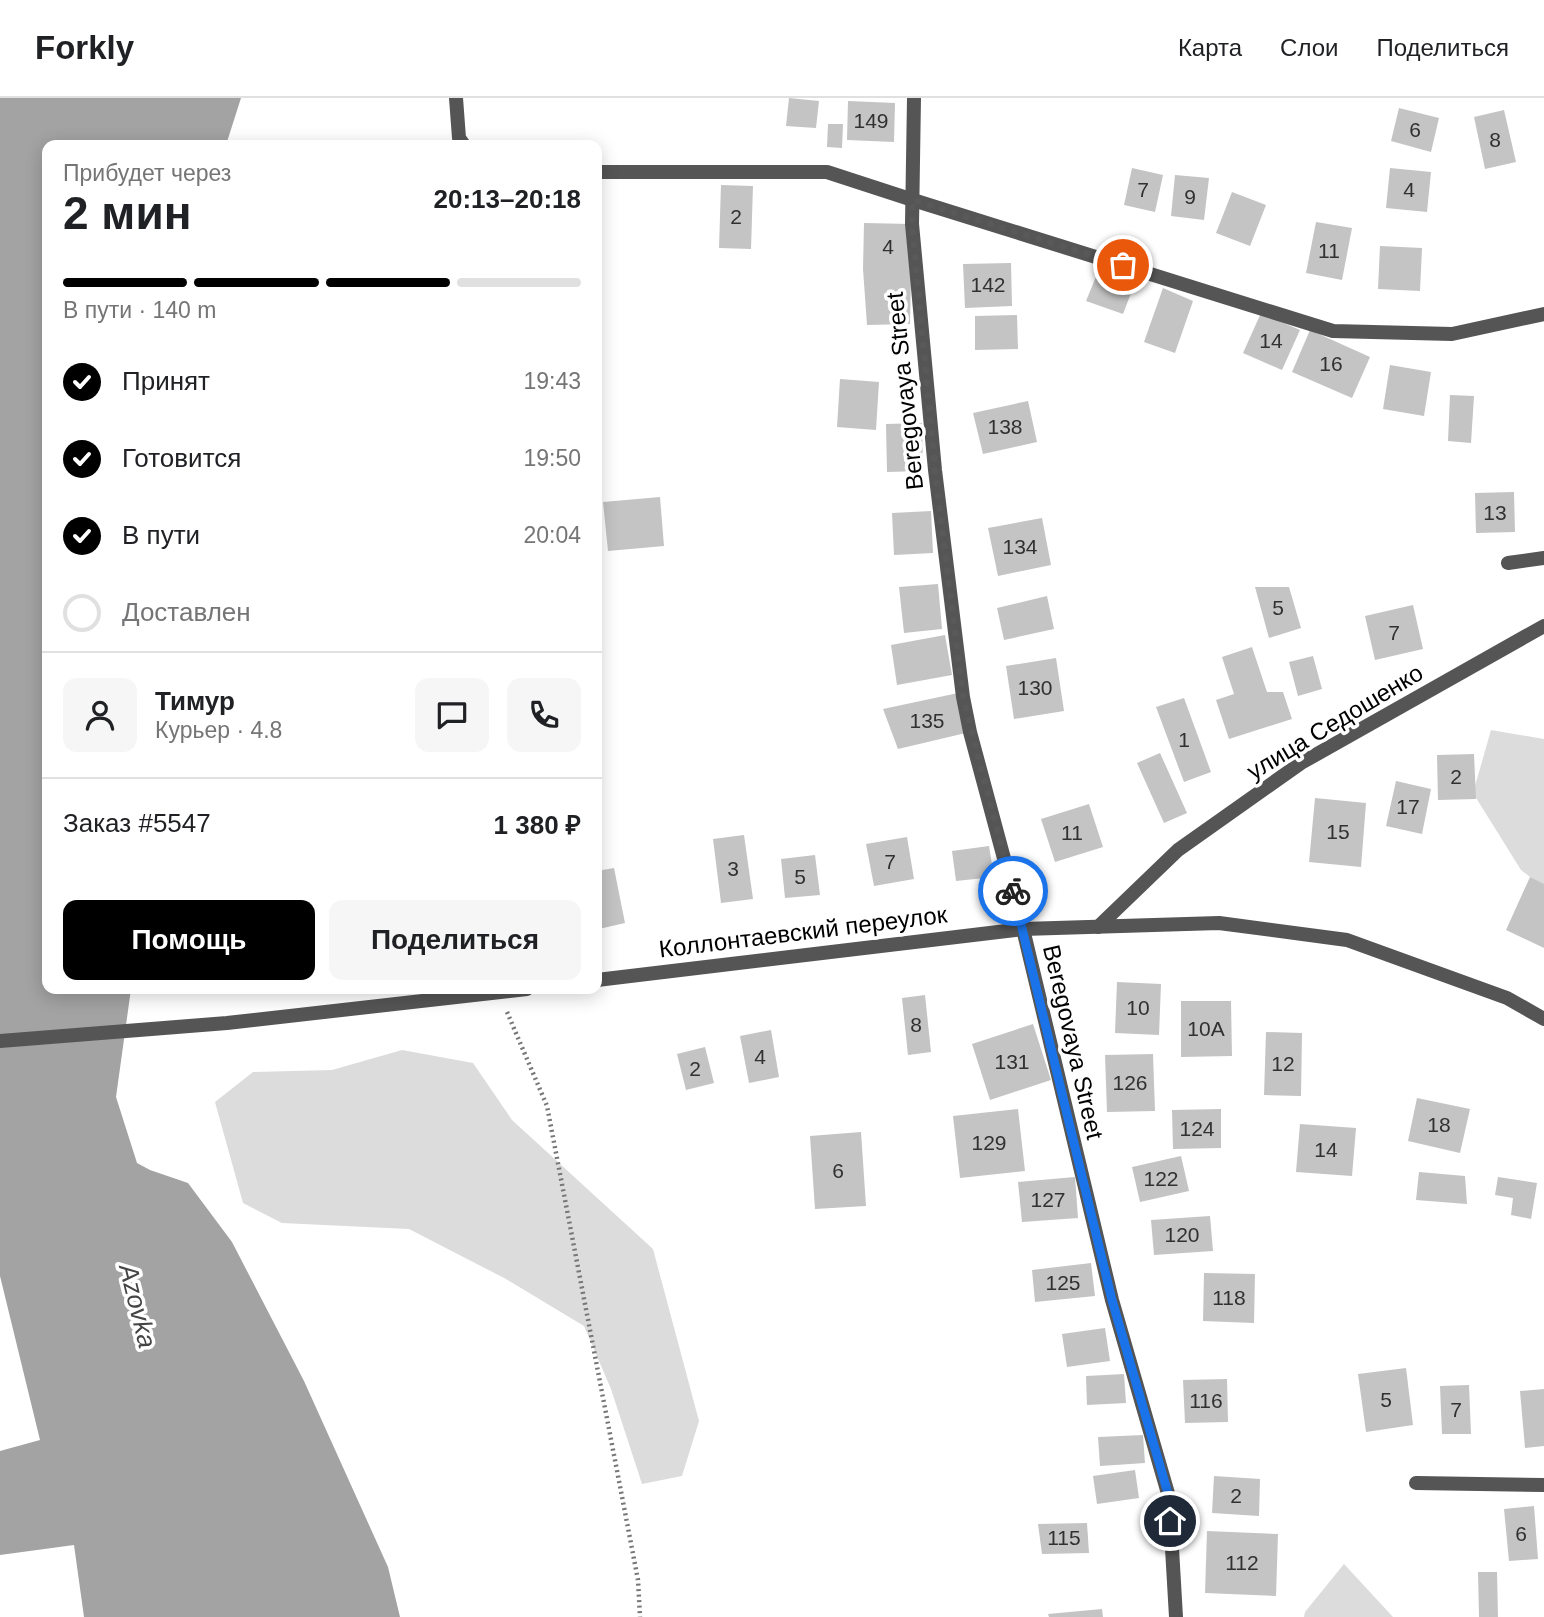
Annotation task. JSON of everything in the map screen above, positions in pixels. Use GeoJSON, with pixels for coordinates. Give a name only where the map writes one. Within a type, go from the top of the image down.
{"type":"FeatureCollection","features":[{"type":"Feature","properties":{"kind":"street"},"geometry":{"type":"LineString","coordinates":[[456,98],[460,140]]}},
{"type":"Feature","properties":{"kind":"street","name":"Beregovaya Street"},"geometry":{"type":"LineString","coordinates":[[914,98],[912,224],[935,470],[963,697],[1023,929],[1112,1300],[1169,1497],[1175,1617]]}},
{"type":"Feature","properties":{"kind":"street"},"geometry":{"type":"LineString","coordinates":[[602,172],[827,172],[1333,331],[1452,334],[1544,314]]}},
{"type":"Feature","properties":{"kind":"street"},"geometry":{"type":"LineString","coordinates":[[1508,562],[1544,558]]}},
{"type":"Feature","properties":{"kind":"street","name":"улица Седошенко"},"geometry":{"type":"LineString","coordinates":[[1098,927],[1178,850],[1301,763],[1544,626]]}},
{"type":"Feature","properties":{"kind":"street","name":"Коллонтаевский переулок"},"geometry":{"type":"LineString","coordinates":[[602,979],[1023,929],[1219,923],[1346,940],[1507,998],[1544,1019]]}},
{"type":"Feature","properties":{"kind":"street"},"geometry":{"type":"LineString","coordinates":[[0,1041],[227,1023],[466,994]]}},
{"type":"Feature","properties":{"kind":"street"},"geometry":{"type":"LineString","coordinates":[[1416,1483],[1544,1485]]}},
{"type":"Feature","properties":{"kind":"path"},"geometry":{"type":"LineString","coordinates":[[501,994],[547,1106],[638,1580],[640,1617]]}},
{"type":"Feature","properties":{"kind":"shaded area"},"geometry":{"type":"Polygon","coordinates":[[[1491,730],[1544,739],[1544,888],[1521,870],[1473,793],[1491,730]]]}},
{"type":"Feature","properties":{"kind":"shaded area"},"geometry":{"type":"Polygon","coordinates":[[[402,1050],[473,1063],[512,1120],[653,1249],[699,1421],[682,1476],[642,1484],[611,1389],[584,1326],[506,1279],[409,1229],[282,1223],[243,1203],[215,1102],[253,1072],[332,1070],[402,1050]]]}},
{"type":"Feature","properties":{"kind":"shaded area"},"geometry":{"type":"Polygon","coordinates":[[[1344,1564],[1393,1617],[1304,1617],[1305,1612],[1344,1564]]]}},
{"type":"Feature","properties":{"kind":"water","name":"Azovka"},"geometry":{"type":"Polygon","coordinates":[[[0,98],[241,98],[228,140],[42,140],[42,994],[130,994],[116,1097],[137,1163],[188,1183],[232,1242],[304,1381],[388,1567],[400,1617],[84,1617],[74,1545],[0,1555],[0,1451],[40,1440],[0,1276],[0,98]]]}},
{"type":"Feature","properties":{"kind":"building"},"geometry":{"type":"Polygon","coordinates":[[[789,98],[819,101],[816,128],[786,126],[789,98]]]}},
{"type":"Feature","properties":{"kind":"building"},"geometry":{"type":"Polygon","coordinates":[[[848,101],[895,103],[894,142],[847,140],[848,101]]]}},
{"type":"Feature","properties":{"kind":"building"},"geometry":{"type":"Polygon","coordinates":[[[1399,108],[1439,118],[1431,152],[1391,141],[1399,108]]]}},
{"type":"Feature","properties":{"kind":"building"},"geometry":{"type":"Polygon","coordinates":[[[1504,110],[1516,162],[1485,169],[1474,117],[1504,110]]]}},
{"type":"Feature","properties":{"kind":"building"},"geometry":{"type":"Polygon","coordinates":[[[828,124],[843,124],[842,148],[827,147],[828,124]]]}},
{"type":"Feature","properties":{"kind":"building"},"geometry":{"type":"Polygon","coordinates":[[[1132,168],[1163,175],[1155,212],[1124,205],[1132,168]]]}},
{"type":"Feature","properties":{"kind":"building"},"geometry":{"type":"Polygon","coordinates":[[[1390,168],[1431,172],[1427,212],[1386,208],[1390,168]]]}},
{"type":"Feature","properties":{"kind":"building"},"geometry":{"type":"Polygon","coordinates":[[[1175,175],[1209,178],[1204,220],[1171,216],[1175,175]]]}},
{"type":"Feature","properties":{"kind":"building"},"geometry":{"type":"Polygon","coordinates":[[[721,185],[753,186],[751,249],[719,248],[721,185]]]}},
{"type":"Feature","properties":{"kind":"building"},"geometry":{"type":"Polygon","coordinates":[[[1232,192],[1266,205],[1250,246],[1216,233],[1232,192]]]}},
{"type":"Feature","properties":{"kind":"building"},"geometry":{"type":"Polygon","coordinates":[[[1316,222],[1352,228],[1342,280],[1306,273],[1316,222]]]}},
{"type":"Feature","properties":{"kind":"building"},"geometry":{"type":"Polygon","coordinates":[[[864,223],[912,224],[910,324],[867,325],[863,269],[864,223]]]}},
{"type":"Feature","properties":{"kind":"building"},"geometry":{"type":"Polygon","coordinates":[[[1380,246],[1422,248],[1420,291],[1378,289],[1380,246]]]}},
{"type":"Feature","properties":{"kind":"building"},"geometry":{"type":"Polygon","coordinates":[[[1011,263],[1012,306],[965,308],[963,264],[1011,263]]]}},
{"type":"Feature","properties":{"kind":"building"},"geometry":{"type":"Polygon","coordinates":[[[1100,267],[1136,280],[1123,314],[1086,301],[1100,267]]]}},
{"type":"Feature","properties":{"kind":"building"},"geometry":{"type":"Polygon","coordinates":[[[1163,288],[1193,301],[1175,353],[1144,342],[1163,288]]]}},
{"type":"Feature","properties":{"kind":"building"},"geometry":{"type":"Polygon","coordinates":[[[1261,313],[1300,330],[1282,370],[1243,353],[1261,313]]]}},
{"type":"Feature","properties":{"kind":"building"},"geometry":{"type":"Polygon","coordinates":[[[1017,315],[1018,349],[975,350],[975,316],[1017,315]]]}},
{"type":"Feature","properties":{"kind":"building"},"geometry":{"type":"Polygon","coordinates":[[[1310,330],[1370,357],[1352,398],[1292,372],[1310,330]]]}},
{"type":"Feature","properties":{"kind":"building"},"geometry":{"type":"Polygon","coordinates":[[[1390,365],[1431,372],[1424,416],[1383,409],[1390,365]]]}},
{"type":"Feature","properties":{"kind":"building"},"geometry":{"type":"Polygon","coordinates":[[[840,379],[879,382],[876,430],[837,427],[840,379]]]}},
{"type":"Feature","properties":{"kind":"building"},"geometry":{"type":"Polygon","coordinates":[[[1450,395],[1474,396],[1471,443],[1448,441],[1450,395]]]}},
{"type":"Feature","properties":{"kind":"building"},"geometry":{"type":"Polygon","coordinates":[[[1028,401],[1037,442],[983,454],[973,413],[1028,401]]]}},
{"type":"Feature","properties":{"kind":"building"},"geometry":{"type":"Polygon","coordinates":[[[922,423],[923,471],[887,472],[886,424],[922,423]]]}},
{"type":"Feature","properties":{"kind":"building"},"geometry":{"type":"Polygon","coordinates":[[[1514,492],[1515,532],[1476,533],[1475,493],[1514,492]]]}},
{"type":"Feature","properties":{"kind":"building"},"geometry":{"type":"Polygon","coordinates":[[[660,497],[664,546],[608,551],[603,502],[660,497]]]}},
{"type":"Feature","properties":{"kind":"building"},"geometry":{"type":"Polygon","coordinates":[[[931,511],[933,553],[894,555],[892,513],[931,511]]]}},
{"type":"Feature","properties":{"kind":"building"},"geometry":{"type":"Polygon","coordinates":[[[1042,518],[1051,565],[998,576],[988,528],[1042,518]]]}},
{"type":"Feature","properties":{"kind":"building"},"geometry":{"type":"Polygon","coordinates":[[[938,584],[942,629],[904,633],[899,587],[938,584]]]}},
{"type":"Feature","properties":{"kind":"building"},"geometry":{"type":"Polygon","coordinates":[[[1255,587],[1289,587],[1301,628],[1269,638],[1255,587]]]}},
{"type":"Feature","properties":{"kind":"building"},"geometry":{"type":"Polygon","coordinates":[[[1047,596],[1054,629],[1004,640],[997,608],[1047,596]]]}},
{"type":"Feature","properties":{"kind":"building"},"geometry":{"type":"Polygon","coordinates":[[[1413,605],[1423,649],[1375,660],[1365,616],[1413,605]]]}},
{"type":"Feature","properties":{"kind":"building"},"geometry":{"type":"Polygon","coordinates":[[[945,635],[952,675],[897,685],[891,645],[945,635]]]}},
{"type":"Feature","properties":{"kind":"building"},"geometry":{"type":"Polygon","coordinates":[[[1252,647],[1267,692],[1283,692],[1292,719],[1229,739],[1216,700],[1234,694],[1222,657],[1252,647]]]}},
{"type":"Feature","properties":{"kind":"building"},"geometry":{"type":"Polygon","coordinates":[[[1313,656],[1322,689],[1298,696],[1289,662],[1313,656]]]}},
{"type":"Feature","properties":{"kind":"building"},"geometry":{"type":"Polygon","coordinates":[[[1056,658],[1064,711],[1014,719],[1006,666],[1056,658]]]}},
{"type":"Feature","properties":{"kind":"building"},"geometry":{"type":"Polygon","coordinates":[[[958,693],[970,732],[898,749],[883,709],[958,693]]]}},
{"type":"Feature","properties":{"kind":"building"},"geometry":{"type":"Polygon","coordinates":[[[1184,698],[1211,772],[1184,782],[1156,707],[1184,698]]]}},
{"type":"Feature","properties":{"kind":"building"},"geometry":{"type":"Polygon","coordinates":[[[1160,753],[1187,813],[1164,823],[1137,763],[1160,753]]]}},
{"type":"Feature","properties":{"kind":"building"},"geometry":{"type":"Polygon","coordinates":[[[1474,754],[1476,799],[1438,800],[1437,755],[1474,754]]]}},
{"type":"Feature","properties":{"kind":"building"},"geometry":{"type":"Polygon","coordinates":[[[1396,781],[1431,789],[1422,834],[1386,826],[1396,781]]]}},
{"type":"Feature","properties":{"kind":"building"},"geometry":{"type":"Polygon","coordinates":[[[1315,798],[1366,803],[1361,867],[1309,862],[1315,798]]]}},
{"type":"Feature","properties":{"kind":"building"},"geometry":{"type":"Polygon","coordinates":[[[1089,804],[1103,847],[1055,862],[1041,819],[1089,804]]]}},
{"type":"Feature","properties":{"kind":"building"},"geometry":{"type":"Polygon","coordinates":[[[744,835],[753,899],[721,903],[713,839],[744,835]]]}},
{"type":"Feature","properties":{"kind":"building"},"geometry":{"type":"Polygon","coordinates":[[[907,837],[914,879],[874,886],[866,844],[907,837]]]}},
{"type":"Feature","properties":{"kind":"building"},"geometry":{"type":"Polygon","coordinates":[[[989,846],[994,877],[956,881],[952,851],[989,846]]]}},
{"type":"Feature","properties":{"kind":"building"},"geometry":{"type":"Polygon","coordinates":[[[815,855],[820,895],[785,898],[781,859],[815,855]]]}},
{"type":"Feature","properties":{"kind":"building"},"geometry":{"type":"Polygon","coordinates":[[[614,868],[625,923],[602,928],[602,870],[614,868]]]}},
{"type":"Feature","properties":{"kind":"building"},"geometry":{"type":"Polygon","coordinates":[[[1530,877],[1544,884],[1544,948],[1506,930],[1530,877]]]}},
{"type":"Feature","properties":{"kind":"building"},"geometry":{"type":"Polygon","coordinates":[[[1117,982],[1161,984],[1159,1035],[1115,1033],[1117,982]]]}},
{"type":"Feature","properties":{"kind":"building"},"geometry":{"type":"Polygon","coordinates":[[[925,995],[931,1052],[908,1055],[902,998],[925,995]]]}},
{"type":"Feature","properties":{"kind":"building"},"geometry":{"type":"Polygon","coordinates":[[[1181,1001],[1231,1001],[1232,1056],[1181,1057],[1181,1001]]]}},
{"type":"Feature","properties":{"kind":"building"},"geometry":{"type":"Polygon","coordinates":[[[1033,1024],[1051,1080],[990,1100],[972,1044],[1033,1024]]]}},
{"type":"Feature","properties":{"kind":"building"},"geometry":{"type":"Polygon","coordinates":[[[771,1030],[779,1077],[749,1083],[740,1036],[771,1030]]]}},
{"type":"Feature","properties":{"kind":"building"},"geometry":{"type":"Polygon","coordinates":[[[1266,1032],[1302,1033],[1301,1096],[1264,1095],[1266,1032]]]}},
{"type":"Feature","properties":{"kind":"building"},"geometry":{"type":"Polygon","coordinates":[[[705,1047],[714,1083],[686,1090],[677,1054],[705,1047]]]}},
{"type":"Feature","properties":{"kind":"building"},"geometry":{"type":"Polygon","coordinates":[[[1153,1054],[1155,1111],[1107,1112],[1105,1055],[1153,1054]]]}},
{"type":"Feature","properties":{"kind":"building"},"geometry":{"type":"Polygon","coordinates":[[[1417,1098],[1470,1109],[1460,1153],[1408,1141],[1417,1098]]]}},
{"type":"Feature","properties":{"kind":"building"},"geometry":{"type":"Polygon","coordinates":[[[1018,1109],[1025,1171],[960,1178],[953,1116],[1018,1109]]]}},
{"type":"Feature","properties":{"kind":"building"},"geometry":{"type":"Polygon","coordinates":[[[1221,1109],[1221,1148],[1173,1149],[1172,1110],[1221,1109]]]}},
{"type":"Feature","properties":{"kind":"building"},"geometry":{"type":"Polygon","coordinates":[[[1300,1124],[1356,1128],[1352,1176],[1296,1172],[1300,1124]]]}},
{"type":"Feature","properties":{"kind":"building"},"geometry":{"type":"Polygon","coordinates":[[[861,1132],[866,1206],[815,1209],[810,1136],[861,1132]]]}},
{"type":"Feature","properties":{"kind":"building"},"geometry":{"type":"Polygon","coordinates":[[[1181,1156],[1189,1191],[1140,1202],[1132,1167],[1181,1156]]]}},
{"type":"Feature","properties":{"kind":"building"},"geometry":{"type":"Polygon","coordinates":[[[1419,1172],[1465,1176],[1467,1204],[1416,1200],[1419,1172]]]}},
{"type":"Feature","properties":{"kind":"building"},"geometry":{"type":"Polygon","coordinates":[[[1075,1177],[1078,1218],[1022,1222],[1018,1182],[1075,1177]]]}},
{"type":"Feature","properties":{"kind":"building"},"geometry":{"type":"Polygon","coordinates":[[[1498,1177],[1537,1183],[1531,1219],[1511,1215],[1513,1198],[1495,1195],[1498,1177]]]}},
{"type":"Feature","properties":{"kind":"building"},"geometry":{"type":"Polygon","coordinates":[[[1210,1216],[1213,1251],[1154,1255],[1151,1220],[1210,1216]]]}},
{"type":"Feature","properties":{"kind":"building"},"geometry":{"type":"Polygon","coordinates":[[[1091,1263],[1095,1296],[1035,1302],[1032,1270],[1091,1263]]]}},
{"type":"Feature","properties":{"kind":"building"},"geometry":{"type":"Polygon","coordinates":[[[1204,1273],[1255,1274],[1254,1323],[1203,1321],[1204,1273]]]}},
{"type":"Feature","properties":{"kind":"building"},"geometry":{"type":"Polygon","coordinates":[[[1105,1328],[1110,1361],[1067,1367],[1062,1334],[1105,1328]]]}},
{"type":"Feature","properties":{"kind":"building"},"geometry":{"type":"Polygon","coordinates":[[[1406,1368],[1413,1425],[1366,1432],[1358,1374],[1406,1368]]]}},
{"type":"Feature","properties":{"kind":"building"},"geometry":{"type":"Polygon","coordinates":[[[1124,1374],[1126,1403],[1087,1405],[1086,1376],[1124,1374]]]}},
{"type":"Feature","properties":{"kind":"building"},"geometry":{"type":"Polygon","coordinates":[[[1227,1379],[1228,1422],[1185,1423],[1183,1380],[1227,1379]]]}},
{"type":"Feature","properties":{"kind":"building"},"geometry":{"type":"Polygon","coordinates":[[[1469,1385],[1471,1434],[1442,1434],[1440,1386],[1469,1385]]]}},
{"type":"Feature","properties":{"kind":"building"},"geometry":{"type":"Polygon","coordinates":[[[1544,1389],[1544,1446],[1525,1448],[1520,1391],[1544,1389]]]}},
{"type":"Feature","properties":{"kind":"building"},"geometry":{"type":"Polygon","coordinates":[[[1143,1435],[1145,1463],[1100,1466],[1098,1437],[1143,1435]]]}},
{"type":"Feature","properties":{"kind":"building"},"geometry":{"type":"Polygon","coordinates":[[[1135,1470],[1139,1498],[1097,1504],[1093,1476],[1135,1470]]]}},
{"type":"Feature","properties":{"kind":"building"},"geometry":{"type":"Polygon","coordinates":[[[1214,1476],[1260,1479],[1259,1516],[1212,1513],[1214,1476]]]}},
{"type":"Feature","properties":{"kind":"building"},"geometry":{"type":"Polygon","coordinates":[[[1534,1506],[1538,1559],[1509,1561],[1504,1509],[1534,1506]]]}},
{"type":"Feature","properties":{"kind":"building"},"geometry":{"type":"Polygon","coordinates":[[[1087,1523],[1089,1553],[1042,1554],[1038,1524],[1087,1523]]]}},
{"type":"Feature","properties":{"kind":"building"},"geometry":{"type":"Polygon","coordinates":[[[1207,1531],[1278,1534],[1276,1596],[1205,1593],[1207,1531]]]}},
{"type":"Feature","properties":{"kind":"building"},"geometry":{"type":"Polygon","coordinates":[[[1478,1572],[1497,1572],[1498,1617],[1479,1617],[1478,1572]]]}},
{"type":"Feature","properties":{"kind":"building"},"geometry":{"type":"Polygon","coordinates":[[[1102,1609],[1103,1617],[1049,1617],[1048,1614],[1102,1609]]]}},
{"type":"Feature","properties":{"kind":"way so far"},"geometry":{"type":"LineString","coordinates":[[1013,891],[963,697],[935,470],[912,224],[913,200],[1123,265]]}},
{"type":"Feature","properties":{"kind":"route"},"geometry":{"type":"LineString","coordinates":[[1013,891],[1112,1300],[1169,1497],[1170,1521]]}}]}
